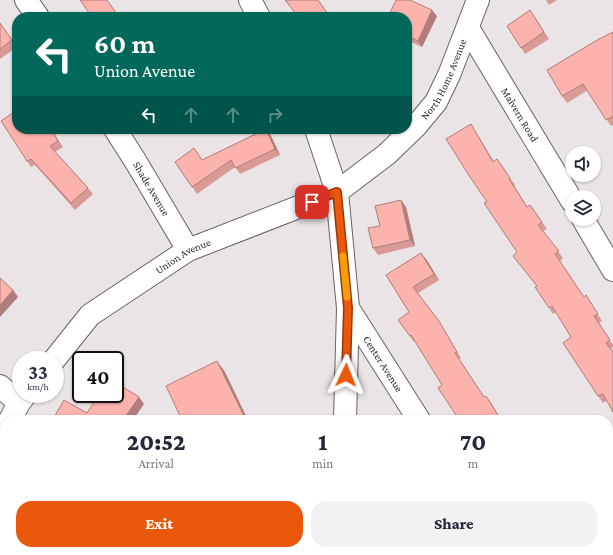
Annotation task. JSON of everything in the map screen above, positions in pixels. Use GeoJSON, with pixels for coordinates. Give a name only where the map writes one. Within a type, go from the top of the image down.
{"type":"FeatureCollection","features":[{"type":"Feature","properties":{"kind":"street"},"geometry":{"type":"LineString","coordinates":[[26,0],[34,12]]}},
{"type":"Feature","properties":{"kind":"street"},"geometry":{"type":"LineString","coordinates":[[250,0],[256,12]]}},
{"type":"Feature","properties":{"kind":"street","name":"North Home Avenue"},"geometry":{"type":"LineString","coordinates":[[412,130],[436,102],[449,75],[478,0]]}},
{"type":"Feature","properties":{"kind":"street","name":"Malvern Road"},"geometry":{"type":"LineString","coordinates":[[468,28],[565,190]]}},
{"type":"Feature","properties":{"kind":"street","name":"Shade Avenue"},"geometry":{"type":"LineString","coordinates":[[118,134],[188,250]]}},
{"type":"Feature","properties":{"kind":"street"},"geometry":{"type":"LineString","coordinates":[[318,134],[337,192],[348,308],[345,415]]}},
{"type":"Feature","properties":{"kind":"street","name":"North Home Avenue"},"geometry":{"type":"LineString","coordinates":[[337,192],[387,154],[408,134]]}},
{"type":"Feature","properties":{"kind":"street","name":"Union Avenue"},"geometry":{"type":"LineString","coordinates":[[61,351],[90,315],[188,250],[337,192]]}},
{"type":"Feature","properties":{"kind":"street"},"geometry":{"type":"LineString","coordinates":[[586,226],[613,270]]}},
{"type":"Feature","properties":{"kind":"street","name":"Center Avenue"},"geometry":{"type":"LineString","coordinates":[[348,308],[416,415]]}},
{"type":"Feature","properties":{"kind":"street"},"geometry":{"type":"LineString","coordinates":[[0,386],[18,406]]}},
{"type":"Feature","properties":{"kind":"building"},"geometry":{"type":"Polygon","coordinates":[[[80,0],[107,0],[115,12],[88,12],[80,0]]]}},
{"type":"Feature","properties":{"kind":"building"},"geometry":{"type":"Polygon","coordinates":[[[285,0],[318,0],[326,12],[294,12],[285,0]]]}},
{"type":"Feature","properties":{"kind":"building"},"geometry":{"type":"Polygon","coordinates":[[[396,0],[410,0],[432,10],[418,41],[412,38],[412,12],[390,12],[396,0]]]}},
{"type":"Feature","properties":{"kind":"building"},"geometry":{"type":"Polygon","coordinates":[[[530,10],[544,32],[521,48],[507,26],[530,10]]]}},
{"type":"Feature","properties":{"kind":"building"},"geometry":{"type":"Polygon","coordinates":[[[0,23],[12,40],[0,49],[0,23]]]}},
{"type":"Feature","properties":{"kind":"building"},"geometry":{"type":"Polygon","coordinates":[[[613,32],[613,116],[606,120],[583,84],[562,96],[547,70],[613,32]]]}},
{"type":"Feature","properties":{"kind":"building"},"geometry":{"type":"Polygon","coordinates":[[[12,113],[12,134],[54,134],[58,141],[50,146],[88,188],[71,203],[31,159],[27,161],[1,121],[12,113]]]}},
{"type":"Feature","properties":{"kind":"building"},"geometry":{"type":"Polygon","coordinates":[[[471,124],[493,162],[497,159],[527,207],[530,205],[542,222],[538,225],[559,251],[555,254],[584,297],[586,295],[598,314],[594,316],[610,340],[606,343],[613,352],[613,412],[603,394],[598,396],[563,343],[571,337],[552,306],[549,308],[535,287],[537,286],[513,256],[517,252],[484,203],[487,202],[446,139],[471,124]]]}},
{"type":"Feature","properties":{"kind":"building"},"geometry":{"type":"Polygon","coordinates":[[[256,134],[268,134],[275,149],[235,168],[231,160],[192,187],[175,162],[194,148],[202,160],[256,134]]]}},
{"type":"Feature","properties":{"kind":"building"},"geometry":{"type":"Polygon","coordinates":[[[401,200],[410,240],[373,248],[368,228],[380,226],[375,206],[401,200]]]}},
{"type":"Feature","properties":{"kind":"building"},"geometry":{"type":"Polygon","coordinates":[[[421,253],[434,274],[413,287],[439,321],[457,352],[455,353],[498,415],[456,415],[438,388],[442,385],[411,335],[410,336],[398,320],[409,312],[386,275],[421,253]]]}},
{"type":"Feature","properties":{"kind":"building"},"geometry":{"type":"Polygon","coordinates":[[[0,278],[13,290],[0,305],[0,278]]]}},
{"type":"Feature","properties":{"kind":"building"},"geometry":{"type":"Polygon","coordinates":[[[217,361],[244,415],[180,415],[166,386],[217,361]]]}},
{"type":"Feature","properties":{"kind":"building"},"geometry":{"type":"Polygon","coordinates":[[[124,388],[139,397],[126,415],[55,415],[62,403],[64,403],[64,400],[87,413],[93,403],[124,403],[124,388]]]}},
{"type":"Feature","properties":{"kind":"slow traffic"},"geometry":{"type":"LineString","coordinates":[[343,256],[347,297]]}},
{"type":"Feature","properties":{"kind":"route"},"geometry":{"type":"LineString","coordinates":[[312,202],[337,192],[348,308],[346,375]]}}]}
